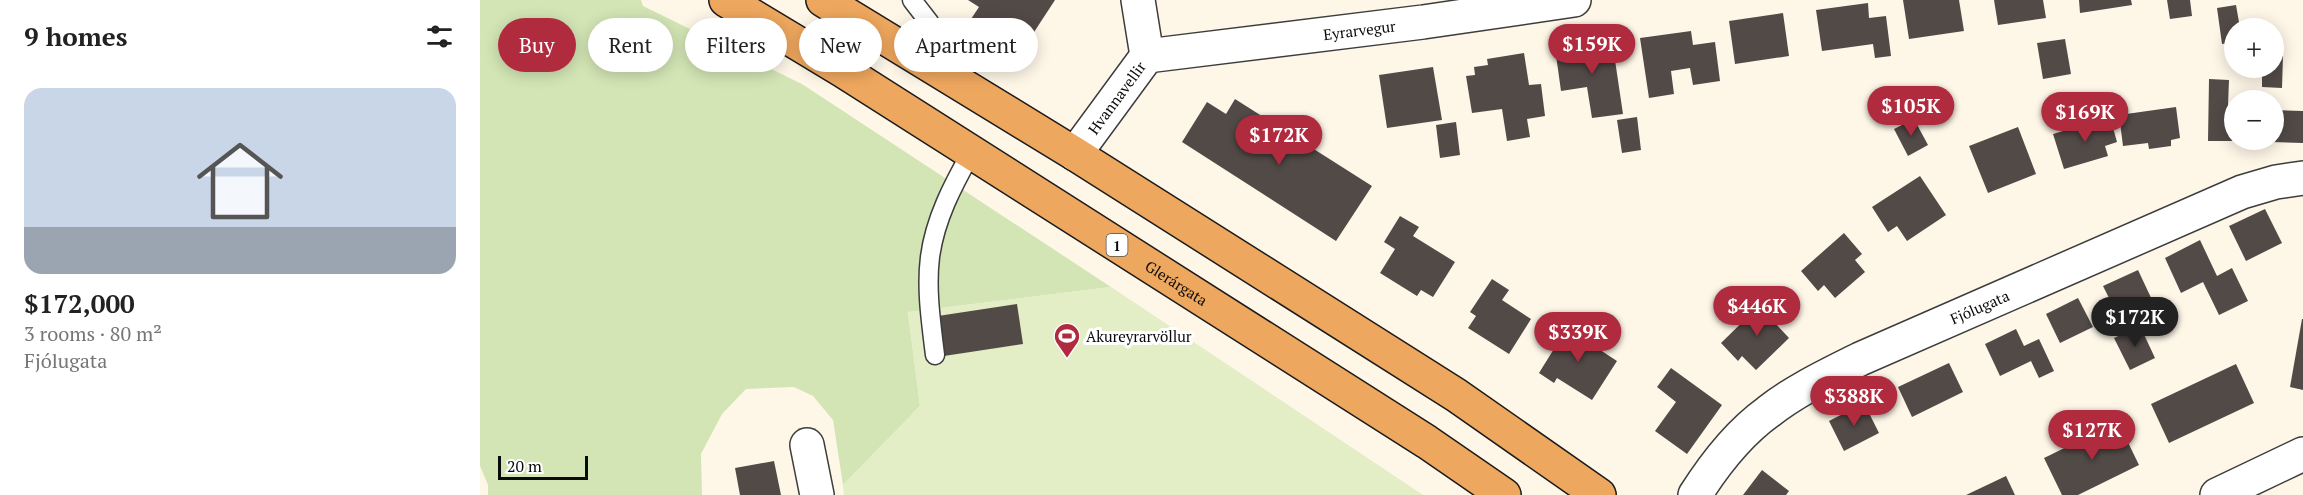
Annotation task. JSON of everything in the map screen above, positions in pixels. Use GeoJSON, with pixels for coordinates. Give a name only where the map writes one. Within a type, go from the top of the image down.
{"type":"FeatureCollection","features":[{"type":"Feature","properties":{"kind":"highway","name":"Glerárgata"},"geometry":{"type":"LineString","coordinates":[[726,0],[842,70],[1427,442],[1504,495]]}},
{"type":"Feature","properties":{"kind":"highway"},"geometry":{"type":"LineString","coordinates":[[822,0],[1075,154],[1456,395],[1599,495]]}},
{"type":"Feature","properties":{"kind":"street","name":"Hvannavellir"},"geometry":{"type":"LineString","coordinates":[[1075,154],[1147,56],[1138,0]]}},
{"type":"Feature","properties":{"kind":"street","name":"Eyrarvegur"},"geometry":{"type":"LineString","coordinates":[[1147,56],[1421,11],[1574,0]]}},
{"type":"Feature","properties":{"kind":"street","name":"Fjólugata"},"geometry":{"type":"LineString","coordinates":[[1695,495],[1738,440],[1767,412],[1808,386],[1860,359],[2242,192],[2276,182],[2303,178]]}},
{"type":"Feature","properties":{"kind":"street"},"geometry":{"type":"LineString","coordinates":[[807,445],[817,495]]}},
{"type":"Feature","properties":{"kind":"street"},"geometry":{"type":"LineString","coordinates":[[2217,495],[2303,454]]}},
{"type":"Feature","properties":{"kind":"lane"},"geometry":{"type":"LineString","coordinates":[[912,0],[929,22],[968,88]]}},
{"type":"Feature","properties":{"kind":"lane"},"geometry":{"type":"LineString","coordinates":[[935,355],[929,300],[930,256],[941,214],[971,153]]}},
{"type":"Feature","properties":{"kind":"green space"},"geometry":{"type":"Polygon","coordinates":[[[480,0],[641,0],[643,6],[667,18],[588,18],[588,72],[673,72],[673,21],[685,27],[685,72],[778,72],[802,84],[1111,287],[908,312],[920,406],[843,485],[833,420],[813,396],[794,387],[746,389],[722,414],[701,454],[702,495],[488,495],[488,485],[480,466],[480,0]]]}},
{"type":"Feature","properties":{"kind":"green space","name":"Akureyrarvöllur"},"geometry":{"type":"Polygon","coordinates":[[[1111,287],[1423,495],[844,495],[843,485],[920,406],[908,312],[1111,287]]]}},
{"type":"Feature","properties":{"kind":"building"},"geometry":{"type":"Polygon","coordinates":[[[968,0],[1055,0],[1038,26],[1038,18],[972,18],[979,7],[968,0]]]}},
{"type":"Feature","properties":{"kind":"building"},"geometry":{"type":"Polygon","coordinates":[[[1903,0],[1959,0],[1964,31],[1909,39],[1903,0]]]}},
{"type":"Feature","properties":{"kind":"building"},"geometry":{"type":"Polygon","coordinates":[[[1994,0],[2043,0],[2046,18],[1998,25],[1994,0]]]}},
{"type":"Feature","properties":{"kind":"building"},"geometry":{"type":"Polygon","coordinates":[[[2079,0],[2131,0],[2132,5],[2080,13],[2079,0]]]}},
{"type":"Feature","properties":{"kind":"building"},"geometry":{"type":"Polygon","coordinates":[[[2167,0],[2190,0],[2192,16],[2170,19],[2167,0]]]}},
{"type":"Feature","properties":{"kind":"building"},"geometry":{"type":"Polygon","coordinates":[[[1868,3],[1869,18],[1886,16],[1891,56],[1875,58],[1873,44],[1822,51],[1816,10],[1868,3]]]}},
{"type":"Feature","properties":{"kind":"building"},"geometry":{"type":"Polygon","coordinates":[[[2236,5],[2238,18],[2224,18],[2224,44],[2222,44],[2217,8],[2236,5]]]}},
{"type":"Feature","properties":{"kind":"building"},"geometry":{"type":"Polygon","coordinates":[[[1783,13],[1789,56],[1735,64],[1729,21],[1783,13]]]}},
{"type":"Feature","properties":{"kind":"building"},"geometry":{"type":"Polygon","coordinates":[[[1691,31],[1693,45],[1715,42],[1720,81],[1693,85],[1690,68],[1671,71],[1674,94],[1649,98],[1640,38],[1691,31]]]}},
{"type":"Feature","properties":{"kind":"building"},"geometry":{"type":"Polygon","coordinates":[[[2065,39],[2071,74],[2043,79],[2037,43],[2065,39]]]}},
{"type":"Feature","properties":{"kind":"building"},"geometry":{"type":"Polygon","coordinates":[[[1612,40],[1623,114],[1592,118],[1587,87],[1561,91],[1555,48],[1612,40]]]}},
{"type":"Feature","properties":{"kind":"building"},"geometry":{"type":"Polygon","coordinates":[[[1524,53],[1529,85],[1541,84],[1545,116],[1527,119],[1530,137],[1507,141],[1502,109],[1472,113],[1466,76],[1475,75],[1474,67],[1488,65],[1487,59],[1524,53]]]}},
{"type":"Feature","properties":{"kind":"building"},"geometry":{"type":"Polygon","coordinates":[[[1433,67],[1442,120],[1387,128],[1379,75],[1433,67]]]}},
{"type":"Feature","properties":{"kind":"building"},"geometry":{"type":"Polygon","coordinates":[[[2262,78],[2282,78],[2282,88],[2262,87],[2262,78]]]}},
{"type":"Feature","properties":{"kind":"building"},"geometry":{"type":"Polygon","coordinates":[[[2209,79],[2229,80],[2229,90],[2224,90],[2224,141],[2208,141],[2209,79]]]}},
{"type":"Feature","properties":{"kind":"building"},"geometry":{"type":"Polygon","coordinates":[[[1235,99],[1372,186],[1336,241],[1182,142],[1207,102],[1226,114],[1235,99]]]}},
{"type":"Feature","properties":{"kind":"building"},"geometry":{"type":"Polygon","coordinates":[[[2176,107],[2180,138],[2171,140],[2171,146],[2149,149],[2148,143],[2123,146],[2119,115],[2176,107]]]}},
{"type":"Feature","properties":{"kind":"building"},"geometry":{"type":"Polygon","coordinates":[[[2284,110],[2303,111],[2303,143],[2284,142],[2284,110]]]}},
{"type":"Feature","properties":{"kind":"building"},"geometry":{"type":"Polygon","coordinates":[[[1637,117],[1641,150],[1622,153],[1617,120],[1637,117]]]}},
{"type":"Feature","properties":{"kind":"building"},"geometry":{"type":"Polygon","coordinates":[[[2110,117],[2117,142],[2105,146],[2108,156],[2064,169],[2053,134],[2110,117]]]}},
{"type":"Feature","properties":{"kind":"building"},"geometry":{"type":"Polygon","coordinates":[[[1914,119],[1928,145],[1908,156],[1894,129],[1914,119]]]}},
{"type":"Feature","properties":{"kind":"building"},"geometry":{"type":"Polygon","coordinates":[[[1456,122],[1460,155],[1440,158],[1436,125],[1456,122]]]}},
{"type":"Feature","properties":{"kind":"building"},"geometry":{"type":"Polygon","coordinates":[[[2018,127],[2036,174],[1988,193],[1969,146],[2018,127]]]}},
{"type":"Feature","properties":{"kind":"building"},"geometry":{"type":"Polygon","coordinates":[[[1920,176],[1946,215],[1907,241],[1897,226],[1888,232],[1872,207],[1920,176]]]}},
{"type":"Feature","properties":{"kind":"building"},"geometry":{"type":"Polygon","coordinates":[[[2265,209],[2282,243],[2246,261],[2229,226],[2265,209]]]}},
{"type":"Feature","properties":{"kind":"building"},"geometry":{"type":"Polygon","coordinates":[[[1400,216],[1419,227],[1413,236],[1455,262],[1433,297],[1421,290],[1417,296],[1380,273],[1395,249],[1384,242],[1400,216]]]}},
{"type":"Feature","properties":{"kind":"building"},"geometry":{"type":"Polygon","coordinates":[[[1844,233],[1862,254],[1855,260],[1865,272],[1835,298],[1824,285],[1818,291],[1801,271],[1844,233]]]}},
{"type":"Feature","properties":{"kind":"building"},"geometry":{"type":"Polygon","coordinates":[[[2200,240],[2217,276],[2232,268],[2248,301],[2219,315],[2203,282],[2181,293],[2165,258],[2200,240]]]}},
{"type":"Feature","properties":{"kind":"building"},"geometry":{"type":"Polygon","coordinates":[[[2138,270],[2153,302],[2119,318],[2103,286],[2138,270]]]}},
{"type":"Feature","properties":{"kind":"building"},"geometry":{"type":"Polygon","coordinates":[[[1492,279],[1509,290],[1502,300],[1531,319],[1509,354],[1468,328],[1476,316],[1470,312],[1492,279]]]}},
{"type":"Feature","properties":{"kind":"building"},"geometry":{"type":"Polygon","coordinates":[[[2078,298],[2093,327],[2060,343],[2046,314],[2078,298]]]}},
{"type":"Feature","properties":{"kind":"building"},"geometry":{"type":"Polygon","coordinates":[[[1764,301],[1781,318],[1775,323],[1789,338],[1756,370],[1742,356],[1738,361],[1721,343],[1764,301]]]}},
{"type":"Feature","properties":{"kind":"building"},"geometry":{"type":"Polygon","coordinates":[[[1017,304],[1023,344],[944,356],[938,316],[1017,304]]]}},
{"type":"Feature","properties":{"kind":"building"},"geometry":{"type":"Polygon","coordinates":[[[2303,319],[2303,390],[2290,387],[2303,319]]]}},
{"type":"Feature","properties":{"kind":"building"},"geometry":{"type":"Polygon","coordinates":[[[1570,323],[1591,337],[1588,342],[1617,361],[1592,400],[1557,378],[1554,383],[1539,373],[1570,323]]]}},
{"type":"Feature","properties":{"kind":"building"},"geometry":{"type":"Polygon","coordinates":[[[2140,326],[2155,358],[2130,370],[2114,338],[2140,326]]]}},
{"type":"Feature","properties":{"kind":"building"},"geometry":{"type":"Polygon","coordinates":[[[2016,329],[2024,346],[2039,339],[2054,371],[2039,378],[2031,361],[2000,376],[1985,344],[2016,329]]]}},
{"type":"Feature","properties":{"kind":"building"},"geometry":{"type":"Polygon","coordinates":[[[1949,363],[1963,392],[1912,417],[1898,387],[1949,363]]]}},
{"type":"Feature","properties":{"kind":"building"},"geometry":{"type":"Polygon","coordinates":[[[2236,364],[2254,403],[2169,443],[2151,404],[2236,364]]]}},
{"type":"Feature","properties":{"kind":"building"},"geometry":{"type":"Polygon","coordinates":[[[1671,368],[1722,405],[1687,454],[1655,431],[1676,402],[1657,387],[1671,368]]]}},
{"type":"Feature","properties":{"kind":"building"},"geometry":{"type":"Polygon","coordinates":[[[1864,403],[1879,433],[1844,451],[1829,421],[1864,403]]]}},
{"type":"Feature","properties":{"kind":"building"},"geometry":{"type":"Polygon","coordinates":[[[2118,422],[2139,465],[2078,495],[2062,495],[2044,458],[2118,422]]]}},
{"type":"Feature","properties":{"kind":"building"},"geometry":{"type":"Polygon","coordinates":[[[774,461],[781,495],[740,495],[735,468],[774,461]]]}},
{"type":"Feature","properties":{"kind":"building"},"geometry":{"type":"Polygon","coordinates":[[[1762,470],[1789,491],[1786,495],[1743,495],[1762,470]]]}},
{"type":"Feature","properties":{"kind":"building"},"geometry":{"type":"Polygon","coordinates":[[[2006,476],[2015,495],[1966,495],[2006,476]]]}},
{"type":"Feature","properties":{"kind":"place","name":"Akureyrarvöllur"},"geometry":{"type":"Point","coordinates":[1067,359]}}]}
